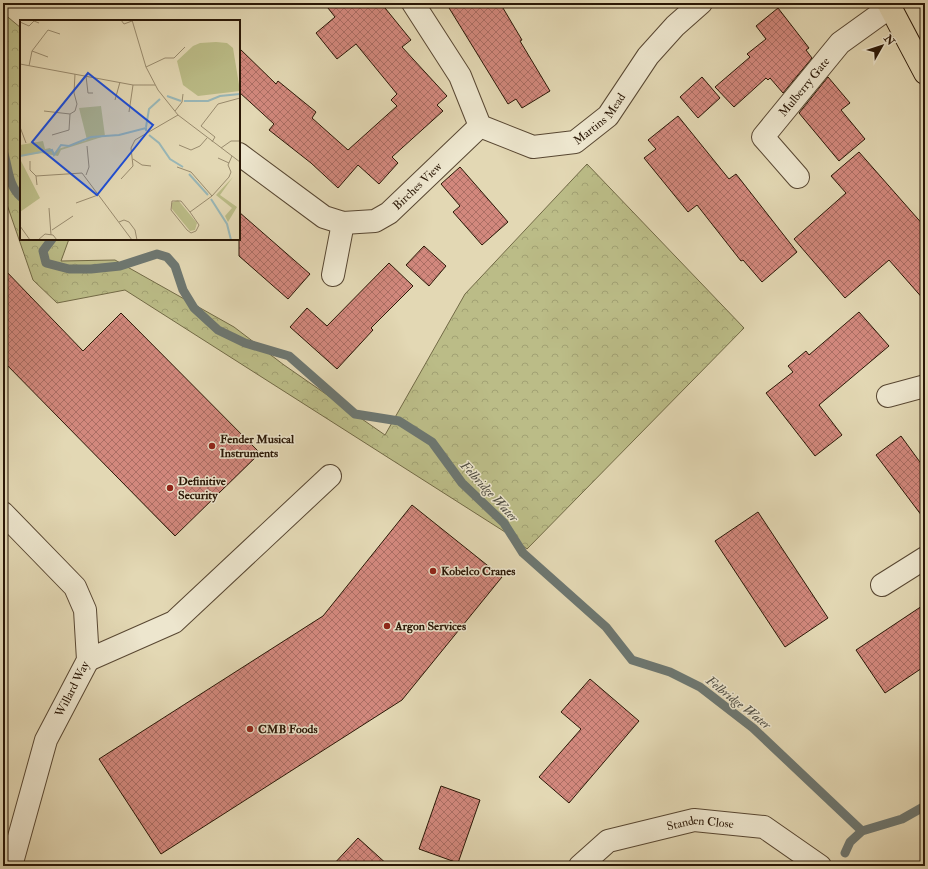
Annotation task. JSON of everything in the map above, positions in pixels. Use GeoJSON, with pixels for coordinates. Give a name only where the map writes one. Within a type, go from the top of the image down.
{"type":"FeatureCollection","features":[{"type":"Feature","properties":{"kind":"highway"},"geometry":{"type":"LineString","coordinates":[[888,5],[925,73]]}},
{"type":"Feature","properties":{"kind":"street"},"geometry":{"type":"LineString","coordinates":[[413,3],[460,76],[480,126]]}},
{"type":"Feature","properties":{"kind":"street","name":"Martins Mead"},"geometry":{"type":"LineString","coordinates":[[480,126],[533,147],[575,142],[608,116],[648,56],[675,26],[701,3]]}},
{"type":"Feature","properties":{"kind":"street","name":"Mulberry Gate"},"geometry":{"type":"LineString","coordinates":[[798,177],[763,137],[840,43],[888,5]]}},
{"type":"Feature","properties":{"kind":"street","name":"Birches View"},"geometry":{"type":"LineString","coordinates":[[240,155],[324,217],[343,223],[375,221],[389,213],[480,126]]}},
{"type":"Feature","properties":{"kind":"street"},"geometry":{"type":"LineString","coordinates":[[333,275],[343,223]]}},
{"type":"Feature","properties":{"kind":"street"},"geometry":{"type":"LineString","coordinates":[[888,396],[925,386]]}},
{"type":"Feature","properties":{"kind":"street"},"geometry":{"type":"LineString","coordinates":[[88,660],[174,622],[330,476]]}},
{"type":"Feature","properties":{"kind":"street","name":"Willard Way"},"geometry":{"type":"LineString","coordinates":[[3,513],[75,587],[85,610],[88,660],[46,740],[11,866]]}},
{"type":"Feature","properties":{"kind":"street"},"geometry":{"type":"LineString","coordinates":[[882,585],[925,558]]}},
{"type":"Feature","properties":{"kind":"street","name":"Standen Close"},"geometry":{"type":"LineString","coordinates":[[580,866],[608,841],[694,820],[764,827],[820,866]]}},
{"type":"Feature","properties":{"kind":"green space"},"geometry":{"type":"Polygon","coordinates":[[[3,13],[20,27],[20,240],[69,240],[61,261],[115,260],[234,327],[284,365],[385,435],[465,294],[587,164],[744,328],[527,549],[505,532],[125,290],[57,303],[33,280],[3,193],[3,13]]]}},
{"type":"Feature","properties":{"kind":"building"},"geometry":{"type":"Polygon","coordinates":[[[324,3],[381,3],[411,40],[402,47],[447,96],[437,105],[443,111],[392,157],[398,163],[379,184],[358,165],[338,188],[311,163],[269,130],[274,124],[240,93],[240,49],[276,84],[278,81],[316,112],[312,118],[348,150],[397,106],[391,100],[397,94],[356,44],[337,59],[316,33],[335,17],[324,3]]]}},
{"type":"Feature","properties":{"kind":"building"},"geometry":{"type":"Polygon","coordinates":[[[446,3],[500,3],[522,40],[520,41],[550,91],[522,108],[516,99],[508,104],[446,3]]]}},
{"type":"Feature","properties":{"kind":"building"},"geometry":{"type":"Polygon","coordinates":[[[778,8],[809,48],[806,50],[812,58],[783,93],[770,78],[768,80],[766,78],[734,107],[715,87],[750,57],[747,54],[766,39],[756,26],[778,8]]]}},
{"type":"Feature","properties":{"kind":"building"},"geometry":{"type":"Polygon","coordinates":[[[702,77],[720,98],[698,118],[680,97],[702,77]]]}},
{"type":"Feature","properties":{"kind":"building"},"geometry":{"type":"Polygon","coordinates":[[[828,77],[850,103],[841,110],[865,139],[839,161],[799,113],[828,77]]]}},
{"type":"Feature","properties":{"kind":"building"},"geometry":{"type":"Polygon","coordinates":[[[678,116],[729,179],[736,174],[797,252],[762,282],[743,260],[741,261],[697,205],[688,212],[644,158],[656,149],[648,140],[678,116]]]}},
{"type":"Feature","properties":{"kind":"building"},"geometry":{"type":"Polygon","coordinates":[[[859,152],[925,227],[925,301],[889,260],[845,298],[794,239],[846,193],[831,176],[859,152]]]}},
{"type":"Feature","properties":{"kind":"building"},"geometry":{"type":"Polygon","coordinates":[[[460,167],[508,222],[482,245],[453,212],[460,206],[441,184],[460,167]]]}},
{"type":"Feature","properties":{"kind":"building"},"geometry":{"type":"Polygon","coordinates":[[[240,213],[310,274],[288,299],[239,256],[240,213]]]}},
{"type":"Feature","properties":{"kind":"building"},"geometry":{"type":"Polygon","coordinates":[[[424,246],[446,266],[429,286],[406,265],[424,246]]]}},
{"type":"Feature","properties":{"kind":"building"},"geometry":{"type":"Polygon","coordinates":[[[389,263],[413,286],[371,328],[373,330],[337,369],[290,327],[307,308],[327,326],[389,263]]]}},
{"type":"Feature","properties":{"kind":"building"},"geometry":{"type":"Polygon","coordinates":[[[3,268],[83,351],[121,313],[260,453],[175,536],[3,361],[3,268]]]}},
{"type":"Feature","properties":{"kind":"building"},"geometry":{"type":"Polygon","coordinates":[[[859,312],[889,346],[819,405],[842,435],[815,456],[766,393],[793,372],[788,366],[806,351],[809,355],[859,312]]]}},
{"type":"Feature","properties":{"kind":"building"},"geometry":{"type":"Polygon","coordinates":[[[901,436],[925,469],[925,520],[876,455],[901,436]]]}},
{"type":"Feature","properties":{"kind":"building","name":"CMB Foods"},"geometry":{"type":"Polygon","coordinates":[[[412,505],[502,577],[402,700],[161,854],[99,759],[323,616],[412,505]]]}},
{"type":"Feature","properties":{"kind":"building"},"geometry":{"type":"Polygon","coordinates":[[[758,512],[828,618],[785,647],[715,541],[758,512]]]}},
{"type":"Feature","properties":{"kind":"building"},"geometry":{"type":"Polygon","coordinates":[[[925,604],[925,666],[885,693],[856,650],[925,604]]]}},
{"type":"Feature","properties":{"kind":"building"},"geometry":{"type":"Polygon","coordinates":[[[590,679],[639,721],[569,803],[539,777],[581,729],[561,712],[590,679]]]}},
{"type":"Feature","properties":{"kind":"building"},"geometry":{"type":"Polygon","coordinates":[[[441,786],[480,800],[458,863],[419,849],[441,786]]]}},
{"type":"Feature","properties":{"kind":"building"},"geometry":{"type":"Polygon","coordinates":[[[358,838],[389,866],[332,866],[358,838]]]}},
{"type":"Feature","properties":{"kind":"waterway","name":"Felbridge Water"},"geometry":{"type":"LineString","coordinates":[[3,151],[13,187],[20,196]]}},
{"type":"Feature","properties":{"kind":"waterway","name":"Felbridge Water"},"geometry":{"type":"LineString","coordinates":[[51,240],[43,251],[46,263],[69,269],[91,269],[120,266],[157,254],[167,257],[175,266],[183,290],[194,308],[218,330],[245,343],[289,356],[355,414],[399,421],[432,442],[462,483],[504,523],[523,553],[606,627],[632,660],[670,672],[700,687],[753,728],[862,831],[850,842],[845,853]]}},
{"type":"Feature","properties":{"kind":"waterway"},"geometry":{"type":"LineString","coordinates":[[862,831],[902,819],[925,806]]}},
{"type":"Feature","properties":{"kind":"place","name":"Fender Musical Instruments"},"geometry":{"type":"Point","coordinates":[212,446]}},
{"type":"Feature","properties":{"kind":"place","name":"Definitive Security"},"geometry":{"type":"Point","coordinates":[170,488]}},
{"type":"Feature","properties":{"kind":"place","name":"Kobelco Cranes"},"geometry":{"type":"Point","coordinates":[433,571]}},
{"type":"Feature","properties":{"kind":"place","name":"Argon Services"},"geometry":{"type":"Point","coordinates":[387,626]}},
{"type":"Feature","properties":{"kind":"place","name":"CMB Foods"},"geometry":{"type":"Point","coordinates":[250,729]}}]}
